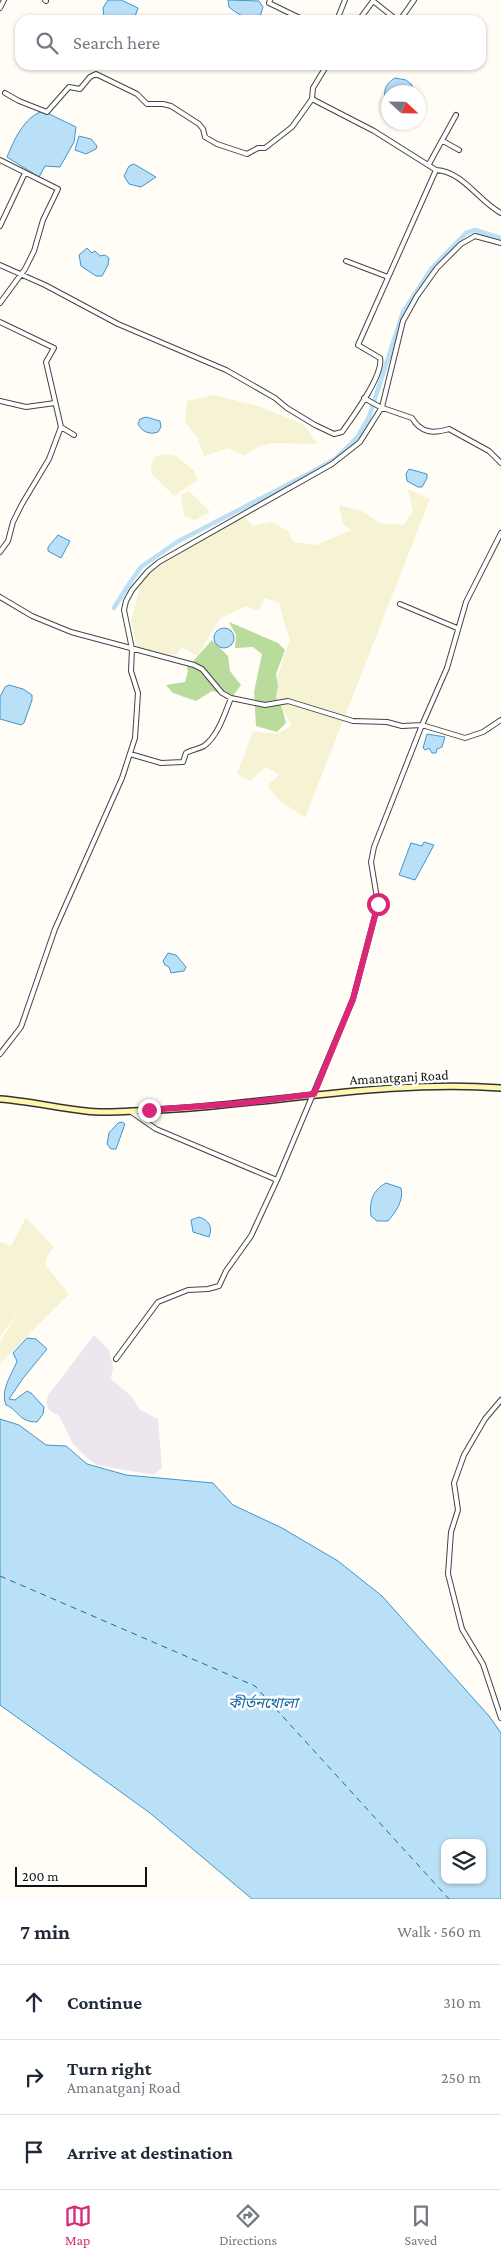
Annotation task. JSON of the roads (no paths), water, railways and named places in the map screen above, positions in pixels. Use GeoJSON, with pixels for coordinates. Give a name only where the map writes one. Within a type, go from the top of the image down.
{"type":"FeatureCollection","features":[{"type":"Feature","properties":{"kind":"main road","name":"Amanatganj Road"},"geometry":{"type":"LineString","coordinates":[[0,1099],[88,1111],[130,1112],[226,1105],[314,1094],[407,1086],[462,1085],[501,1088]]}},
{"type":"Feature","properties":{"kind":"street"},"geometry":{"type":"LineString","coordinates":[[0,8],[4,0]]}},
{"type":"Feature","properties":{"kind":"street"},"geometry":{"type":"LineString","coordinates":[[270,0],[269,3],[294,15]]}},
{"type":"Feature","properties":{"kind":"street"},"geometry":{"type":"LineString","coordinates":[[339,15],[346,0]]}},
{"type":"Feature","properties":{"kind":"street"},"geometry":{"type":"LineString","coordinates":[[403,15],[414,0]]}},
{"type":"Feature","properties":{"kind":"street"},"geometry":{"type":"LineString","coordinates":[[363,15],[373,1],[392,15]]}},
{"type":"Feature","properties":{"kind":"street"},"geometry":{"type":"LineString","coordinates":[[5,93],[19,101],[47,112],[69,87],[80,89],[90,77],[96,74],[137,94],[147,104],[171,106],[199,124],[203,129],[205,137],[217,144],[247,154],[258,148],[265,148],[292,127],[312,99],[312,88],[324,70]]}},
{"type":"Feature","properties":{"kind":"street"},"geometry":{"type":"LineString","coordinates":[[312,99],[374,131],[436,170],[446,171],[464,181],[482,199],[501,213]]}},
{"type":"Feature","properties":{"kind":"street"},"geometry":{"type":"LineString","coordinates":[[429,164],[456,116]]}},
{"type":"Feature","properties":{"kind":"street"},"geometry":{"type":"LineString","coordinates":[[443,141],[459,150]]}},
{"type":"Feature","properties":{"kind":"street"},"geometry":{"type":"LineString","coordinates":[[0,160],[58,190],[43,220],[34,251],[25,269],[0,303]]}},
{"type":"Feature","properties":{"kind":"street"},"geometry":{"type":"LineString","coordinates":[[0,265],[45,285],[118,324],[226,370],[315,425],[334,434],[342,432],[375,379],[381,362],[380,358],[358,345],[436,170]]}},
{"type":"Feature","properties":{"kind":"street"},"geometry":{"type":"LineString","coordinates":[[0,226],[25,173]]}},
{"type":"Feature","properties":{"kind":"street"},"geometry":{"type":"LineString","coordinates":[[0,1054],[21,1027],[55,929],[122,778],[135,738],[138,693],[131,671],[132,649],[124,610],[132,590],[148,571],[159,562],[332,464],[360,442],[381,407],[403,321],[416,296],[437,268],[461,244],[475,236],[501,243]]}},
{"type":"Feature","properties":{"kind":"street"},"geometry":{"type":"LineString","coordinates":[[346,261],[388,277]]}},
{"type":"Feature","properties":{"kind":"street"},"geometry":{"type":"LineString","coordinates":[[0,322],[54,348],[46,362],[61,426],[49,459],[22,504],[13,522],[8,541],[0,552]]}},
{"type":"Feature","properties":{"kind":"street"},"geometry":{"type":"LineString","coordinates":[[364,398],[381,407],[412,418],[426,432],[437,433],[449,429],[489,451],[501,463]]}},
{"type":"Feature","properties":{"kind":"street"},"geometry":{"type":"LineString","coordinates":[[0,401],[26,407],[55,403]]}},
{"type":"Feature","properties":{"kind":"street"},"geometry":{"type":"LineString","coordinates":[[61,426],[74,435]]}},
{"type":"Feature","properties":{"kind":"street"},"geometry":{"type":"LineString","coordinates":[[116,1359],[158,1302],[188,1290],[208,1289],[219,1286],[226,1271],[251,1236],[277,1180],[353,999],[378,904],[371,862],[374,847],[422,725],[447,668],[466,602],[501,533]]}},
{"type":"Feature","properties":{"kind":"street"},"geometry":{"type":"LineString","coordinates":[[0,597],[40,619],[90,638],[124,645],[132,649],[194,665],[202,670],[222,693],[231,698],[265,705],[288,701],[353,721],[386,722],[402,726],[422,725],[466,738],[483,732],[501,720]]}},
{"type":"Feature","properties":{"kind":"street"},"geometry":{"type":"LineString","coordinates":[[400,604],[457,628]]}},
{"type":"Feature","properties":{"kind":"street"},"geometry":{"type":"LineString","coordinates":[[130,754],[160,763],[182,762],[186,753],[204,745],[211,738],[231,698]]}},
{"type":"Feature","properties":{"kind":"street"},"geometry":{"type":"LineString","coordinates":[[130,1112],[156,1129],[277,1180]]}},
{"type":"Feature","properties":{"kind":"street"},"geometry":{"type":"LineString","coordinates":[[501,1400],[485,1419],[464,1455],[454,1483],[458,1510],[451,1532],[448,1574],[462,1629],[483,1664],[501,1718]]}},
{"type":"Feature","properties":{"kind":"water"},"geometry":{"type":"Polygon","coordinates":[[[108,0],[121,0],[138,8],[135,15],[104,15],[103,8],[108,0]]]}},
{"type":"Feature","properties":{"kind":"water"},"geometry":{"type":"Polygon","coordinates":[[[228,0],[259,1],[263,7],[261,15],[242,15],[229,7],[228,0]]]}},
{"type":"Feature","properties":{"kind":"water"},"geometry":{"type":"Polygon","coordinates":[[[395,78],[406,80],[412,85],[388,85],[395,78]]]}},
{"type":"Feature","properties":{"kind":"water"},"geometry":{"type":"Polygon","coordinates":[[[43,111],[76,127],[74,142],[60,167],[45,166],[39,177],[7,157],[20,130],[30,118],[43,111]]]}},
{"type":"Feature","properties":{"kind":"water"},"geometry":{"type":"Polygon","coordinates":[[[79,136],[91,139],[97,146],[96,149],[86,154],[75,150],[79,136]]]}},
{"type":"Feature","properties":{"kind":"water"},"geometry":{"type":"Polygon","coordinates":[[[134,164],[156,177],[141,187],[129,184],[124,176],[129,166],[134,164]]]}},
{"type":"Feature","properties":{"kind":"water"},"geometry":{"type":"Polygon","coordinates":[[[87,248],[92,253],[95,251],[100,256],[105,255],[109,258],[108,265],[102,276],[96,276],[81,266],[79,255],[87,248]]]}},
{"type":"Feature","properties":{"kind":"water"},"geometry":{"type":"Polygon","coordinates":[[[146,417],[160,421],[161,427],[158,432],[146,432],[140,427],[138,424],[140,419],[146,417]]]}},
{"type":"Feature","properties":{"kind":"water"},"geometry":{"type":"Polygon","coordinates":[[[409,469],[427,474],[422,487],[407,481],[406,474],[409,469]]]}},
{"type":"Feature","properties":{"kind":"water"},"geometry":{"type":"Polygon","coordinates":[[[58,535],[70,541],[61,558],[48,551],[48,547],[58,535]]]}},
{"type":"Feature","properties":{"kind":"water"},"geometry":{"type":"Polygon","coordinates":[[[220,628],[228,628],[234,634],[234,642],[228,648],[220,648],[214,642],[214,634],[220,628]]]}},
{"type":"Feature","properties":{"kind":"water"},"geometry":{"type":"Polygon","coordinates":[[[9,685],[23,689],[32,695],[24,723],[21,725],[0,719],[0,697],[5,687],[9,685]]]}},
{"type":"Feature","properties":{"kind":"water"},"geometry":{"type":"Polygon","coordinates":[[[427,734],[445,737],[442,747],[437,749],[436,753],[432,753],[429,748],[425,750],[423,748],[427,734]]]}},
{"type":"Feature","properties":{"kind":"water"},"geometry":{"type":"Polygon","coordinates":[[[424,842],[434,845],[415,880],[399,875],[411,843],[422,846],[424,842]]]}},
{"type":"Feature","properties":{"kind":"water"},"geometry":{"type":"Polygon","coordinates":[[[168,953],[176,955],[186,967],[184,971],[171,973],[169,967],[163,961],[168,953]]]}},
{"type":"Feature","properties":{"kind":"water"},"geometry":{"type":"Polygon","coordinates":[[[122,1122],[125,1124],[116,1149],[111,1149],[107,1144],[109,1133],[118,1123],[122,1122]]]}},
{"type":"Feature","properties":{"kind":"water"},"geometry":{"type":"Polygon","coordinates":[[[386,1183],[401,1188],[401,1197],[396,1210],[388,1221],[377,1221],[371,1216],[371,1201],[378,1189],[386,1183]]]}},
{"type":"Feature","properties":{"kind":"water"},"geometry":{"type":"Polygon","coordinates":[[[199,1217],[209,1224],[211,1230],[209,1237],[193,1232],[191,1220],[199,1217]]]}},
{"type":"Feature","properties":{"kind":"water"},"geometry":{"type":"Polygon","coordinates":[[[27,1338],[36,1339],[47,1349],[9,1399],[15,1400],[27,1391],[31,1393],[44,1407],[43,1414],[37,1422],[22,1418],[6,1405],[4,1393],[17,1361],[13,1353],[27,1338]]]}},
{"type":"Feature","properties":{"kind":"water","name":"কীর্তনখোলা"},"geometry":{"type":"Polygon","coordinates":[[[0,1419],[19,1425],[46,1445],[66,1446],[87,1464],[126,1475],[213,1483],[233,1505],[282,1528],[338,1561],[382,1596],[489,1716],[501,1733],[501,1899],[252,1899],[150,1813],[0,1705],[0,1419]]]}},
{"type":"Feature","properties":{"kind":"waterway"},"geometry":{"type":"LineString","coordinates":[[114,608],[141,567],[177,542],[335,459],[350,445],[358,436],[369,417],[403,312],[432,268],[466,233],[475,230],[501,238]]}}]}
